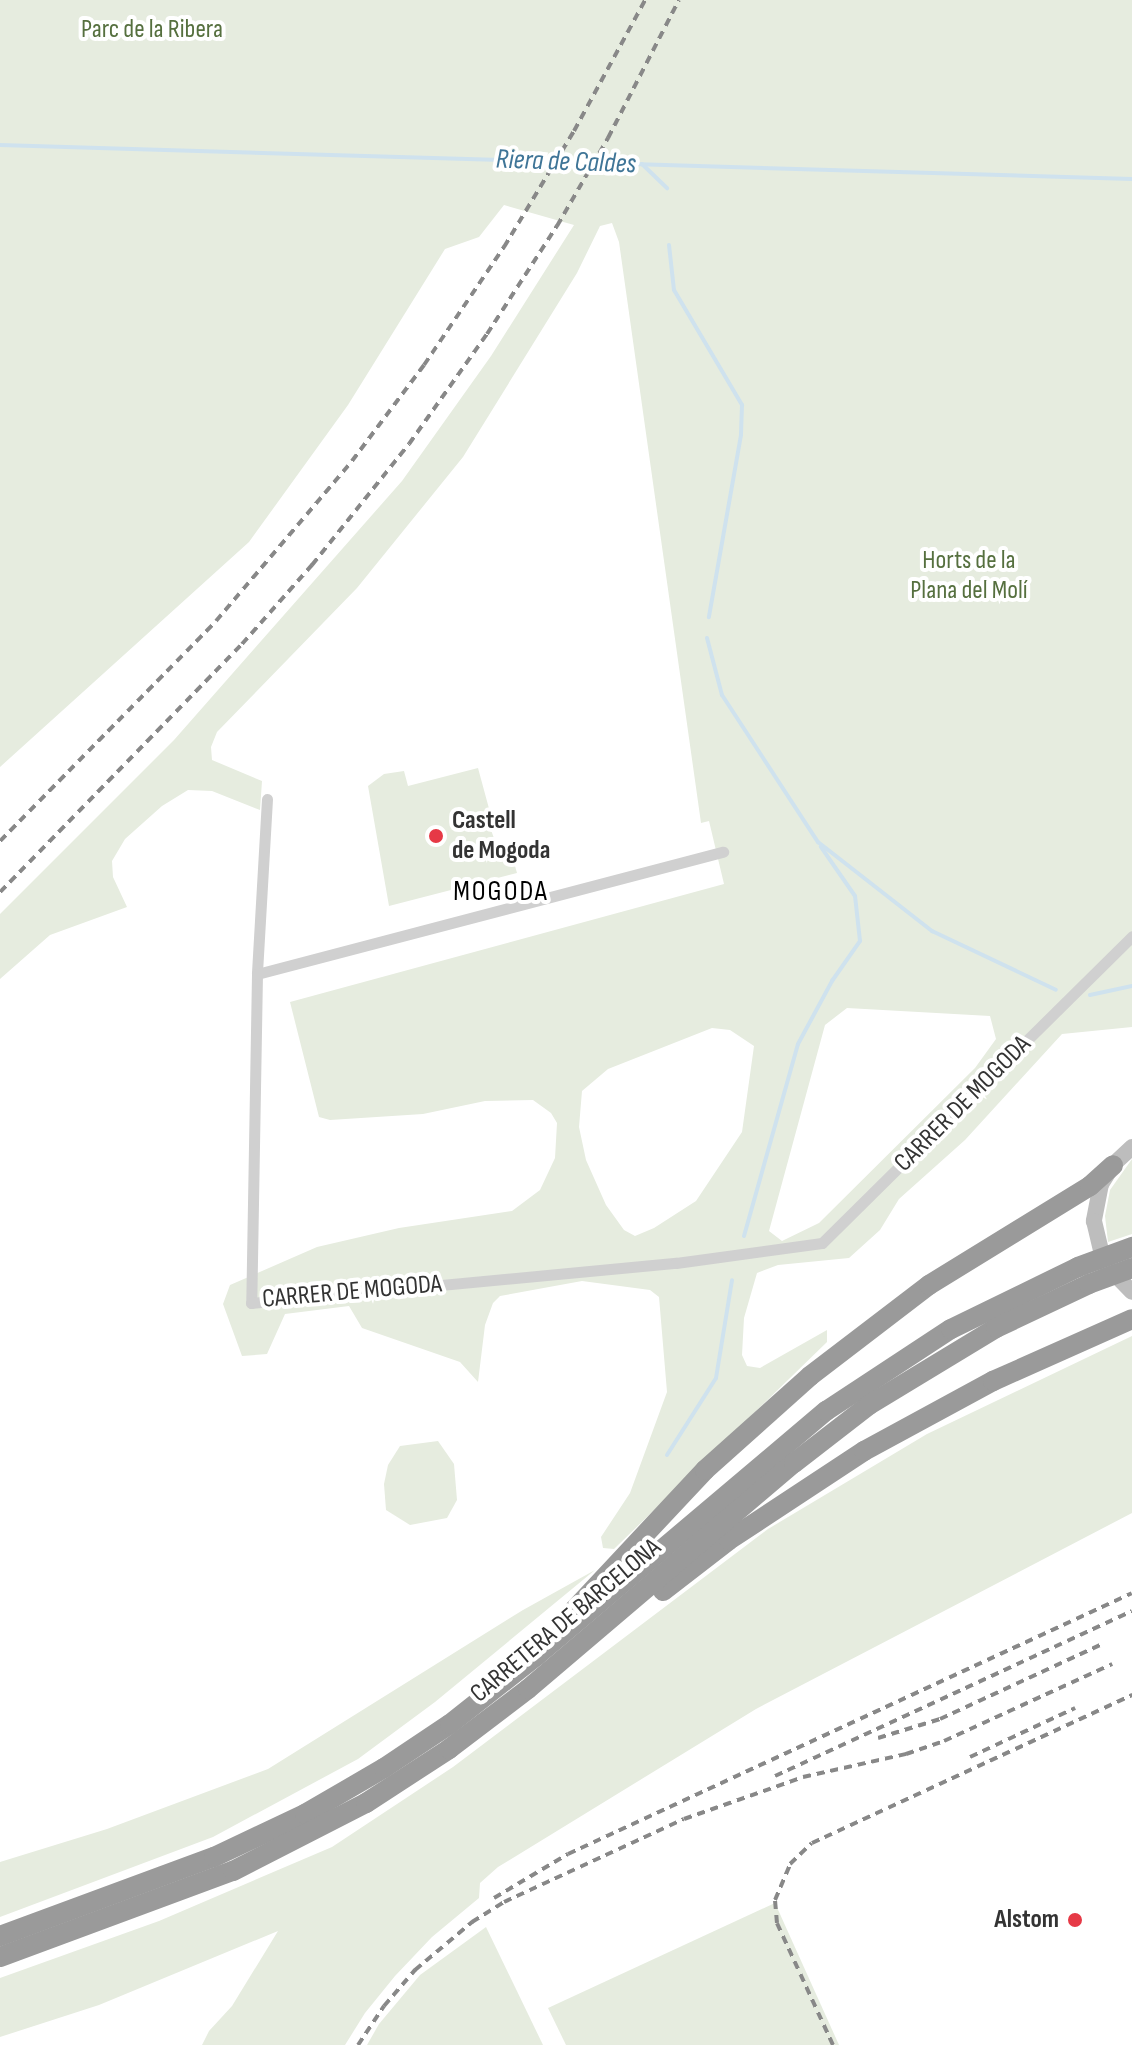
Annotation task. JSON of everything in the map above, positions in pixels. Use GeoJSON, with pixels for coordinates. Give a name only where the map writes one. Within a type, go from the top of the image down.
{"type":"FeatureCollection","features":[{"type":"Feature","properties":{"kind":"highway"},"geometry":{"type":"LineString","coordinates":[[536,1656],[670,1505],[800,1384],[929,1285],[1090,1186],[1113,1165]]}},
{"type":"Feature","properties":{"kind":"highway","name":"CARRETERA DE BARCELONA"},"geometry":{"type":"LineString","coordinates":[[0,1957],[187,1890],[323,1827],[449,1749],[561,1662],[774,1479],[869,1405],[1132,1247]]}},
{"type":"Feature","properties":{"kind":"highway","name":"CARRETERA DE BARCELONA"},"geometry":{"type":"LineString","coordinates":[[0,1936],[176,1874],[305,1814],[425,1741],[536,1656],[826,1411],[951,1329],[1084,1276],[1132,1268]]}},
{"type":"Feature","properties":{"kind":"highway"},"geometry":{"type":"LineString","coordinates":[[561,1662],[729,1540],[864,1451],[1006,1375],[1132,1319]]}},
{"type":"Feature","properties":{"kind":"main road"},"geometry":{"type":"LineString","coordinates":[[1132,1147],[1113,1165],[1097,1195],[1095,1234],[1104,1263],[1132,1292]]}},
{"type":"Feature","properties":{"kind":"street"},"geometry":{"type":"LineString","coordinates":[[267,799],[257,974],[723,852]]}},
{"type":"Feature","properties":{"kind":"street","name":"CARRER DE MOGODA"},"geometry":{"type":"LineString","coordinates":[[257,974],[251,1303],[676,1263],[822,1243],[1132,936]]}},
{"type":"Feature","properties":{"kind":"green space"},"geometry":{"type":"Polygon","coordinates":[[[0,0],[1132,0],[1132,1027],[1062,1034],[965,1140],[899,1199],[880,1230],[849,1258],[778,1265],[757,1273],[744,1318],[742,1355],[747,1366],[760,1368],[827,1330],[827,1342],[614,1549],[603,1548],[601,1537],[630,1493],[667,1392],[659,1297],[650,1290],[582,1281],[500,1296],[493,1303],[485,1325],[478,1382],[460,1362],[362,1328],[349,1306],[285,1314],[267,1354],[242,1356],[223,1304],[230,1285],[317,1247],[399,1228],[512,1211],[540,1190],[555,1158],[557,1123],[551,1113],[533,1100],[485,1101],[423,1114],[330,1120],[319,1117],[290,1002],[724,884],[709,821],[701,823],[619,242],[612,223],[600,226],[577,273],[463,457],[357,588],[217,732],[211,747],[212,760],[262,781],[260,810],[212,791],[188,790],[162,806],[125,839],[112,861],[113,877],[127,907],[50,935],[0,979],[0,914],[174,740],[402,481],[491,356],[574,225],[504,205],[479,237],[445,249],[348,405],[249,542],[0,767],[0,0]],[[847,1008],[825,1025],[769,1231],[782,1241],[819,1223],[975,1068],[996,1039],[990,1016],[847,1008]],[[712,1028],[608,1069],[582,1091],[579,1127],[586,1160],[606,1205],[624,1230],[635,1236],[654,1228],[696,1201],[742,1132],[754,1046],[730,1030],[712,1028]]]}},
{"type":"Feature","properties":{"kind":"green space"},"geometry":{"type":"Polygon","coordinates":[[[478,768],[494,827],[491,830],[499,852],[510,848],[517,873],[389,906],[368,786],[384,774],[404,771],[408,786],[478,768]]]}},
{"type":"Feature","properties":{"kind":"green space"},"geometry":{"type":"Polygon","coordinates":[[[1132,1159],[1132,1234],[1108,1242],[1105,1216],[1110,1190],[1132,1159]]]}},
{"type":"Feature","properties":{"kind":"green space"},"geometry":{"type":"Polygon","coordinates":[[[1132,1336],[1132,1513],[756,1709],[498,1867],[480,1883],[479,1898],[432,1937],[395,1976],[365,2013],[345,2045],[202,2045],[209,2031],[232,2006],[278,1931],[99,2005],[0,2037],[0,1978],[159,1921],[332,1847],[453,1767],[768,1529],[927,1434],[1132,1336]]]}},
{"type":"Feature","properties":{"kind":"green space"},"geometry":{"type":"Polygon","coordinates":[[[438,1441],[454,1464],[457,1500],[447,1518],[410,1525],[386,1510],[384,1484],[388,1465],[400,1446],[438,1441]]]}},
{"type":"Feature","properties":{"kind":"green space"},"geometry":{"type":"Polygon","coordinates":[[[595,1570],[435,1702],[358,1759],[213,1837],[0,1917],[0,1862],[107,1829],[268,1769],[523,1610],[595,1570]]]}},
{"type":"Feature","properties":{"kind":"green space"},"geometry":{"type":"Polygon","coordinates":[[[775,1903],[839,2045],[566,2045],[548,2008],[775,1903]]]}},
{"type":"Feature","properties":{"kind":"green space"},"geometry":{"type":"Polygon","coordinates":[[[486,1927],[543,2045],[367,2045],[379,2024],[420,1975],[486,1927]]]}},
{"type":"Feature","properties":{"kind":"waterway","name":"Riera de Caldes"},"geometry":{"type":"LineString","coordinates":[[0,145],[1132,179]]}},
{"type":"Feature","properties":{"kind":"waterway"},"geometry":{"type":"LineString","coordinates":[[642,164],[667,188]]}},
{"type":"Feature","properties":{"kind":"waterway"},"geometry":{"type":"LineString","coordinates":[[669,245],[674,290],[742,405],[741,435],[709,617]]}},
{"type":"Feature","properties":{"kind":"waterway"},"geometry":{"type":"LineString","coordinates":[[707,638],[722,695],[818,842],[932,931],[1056,990]]}},
{"type":"Feature","properties":{"kind":"waterway"},"geometry":{"type":"LineString","coordinates":[[744,1236],[798,1044],[832,981],[860,941],[855,896],[821,847]]}},
{"type":"Feature","properties":{"kind":"waterway"},"geometry":{"type":"LineString","coordinates":[[1090,995],[1132,986]]}},
{"type":"Feature","properties":{"kind":"waterway"},"geometry":{"type":"LineString","coordinates":[[667,1455],[716,1378],[732,1280]]}},
{"type":"Feature","properties":{"kind":"railway"},"geometry":{"type":"LineString","coordinates":[[0,841],[216,621],[352,461],[424,365],[504,247],[574,131],[645,0]]}},
{"type":"Feature","properties":{"kind":"railway"},"geometry":{"type":"LineString","coordinates":[[0,892],[242,644],[312,565],[409,444],[487,334],[557,226],[608,138],[679,0]]}},
{"type":"Feature","properties":{"kind":"railway"},"geometry":{"type":"LineString","coordinates":[[494,1898],[568,1854],[1132,1593]]}},
{"type":"Feature","properties":{"kind":"railway"},"geometry":{"type":"LineString","coordinates":[[775,1776],[1132,1611]]}},
{"type":"Feature","properties":{"kind":"railway"},"geometry":{"type":"LineString","coordinates":[[878,1738],[940,1719],[1102,1644]]}},
{"type":"Feature","properties":{"kind":"railway"},"geometry":{"type":"LineString","coordinates":[[358,2045],[384,2006],[415,1970],[472,1922],[504,1902],[684,1819],[803,1777],[906,1754],[944,1741],[1112,1664]]}},
{"type":"Feature","properties":{"kind":"railway"},"geometry":{"type":"LineString","coordinates":[[833,2045],[777,1923],[775,1900],[790,1864],[812,1843],[1132,1695]]}},
{"type":"Feature","properties":{"kind":"railway"},"geometry":{"type":"LineString","coordinates":[[970,1757],[1075,1708]]}},
{"type":"Feature","properties":{"kind":"place","name":"Castell de Mogoda"},"geometry":{"type":"Point","coordinates":[436,836]}},
{"type":"Feature","properties":{"kind":"place","name":"Alstom"},"geometry":{"type":"Point","coordinates":[1075,1920]}},
{"type":"Feature","properties":{"kind":"district","name":"MOGODA"},"geometry":{"type":"Point","coordinates":[501,892]}},
{"type":"Feature","properties":{"kind":"park label","name":"Parc de la Ribera"},"geometry":{"type":"Point","coordinates":[152,30]}},
{"type":"Feature","properties":{"kind":"park label","name":"Horts de la Plana del Molí"},"geometry":{"type":"Point","coordinates":[969,576]}}]}
